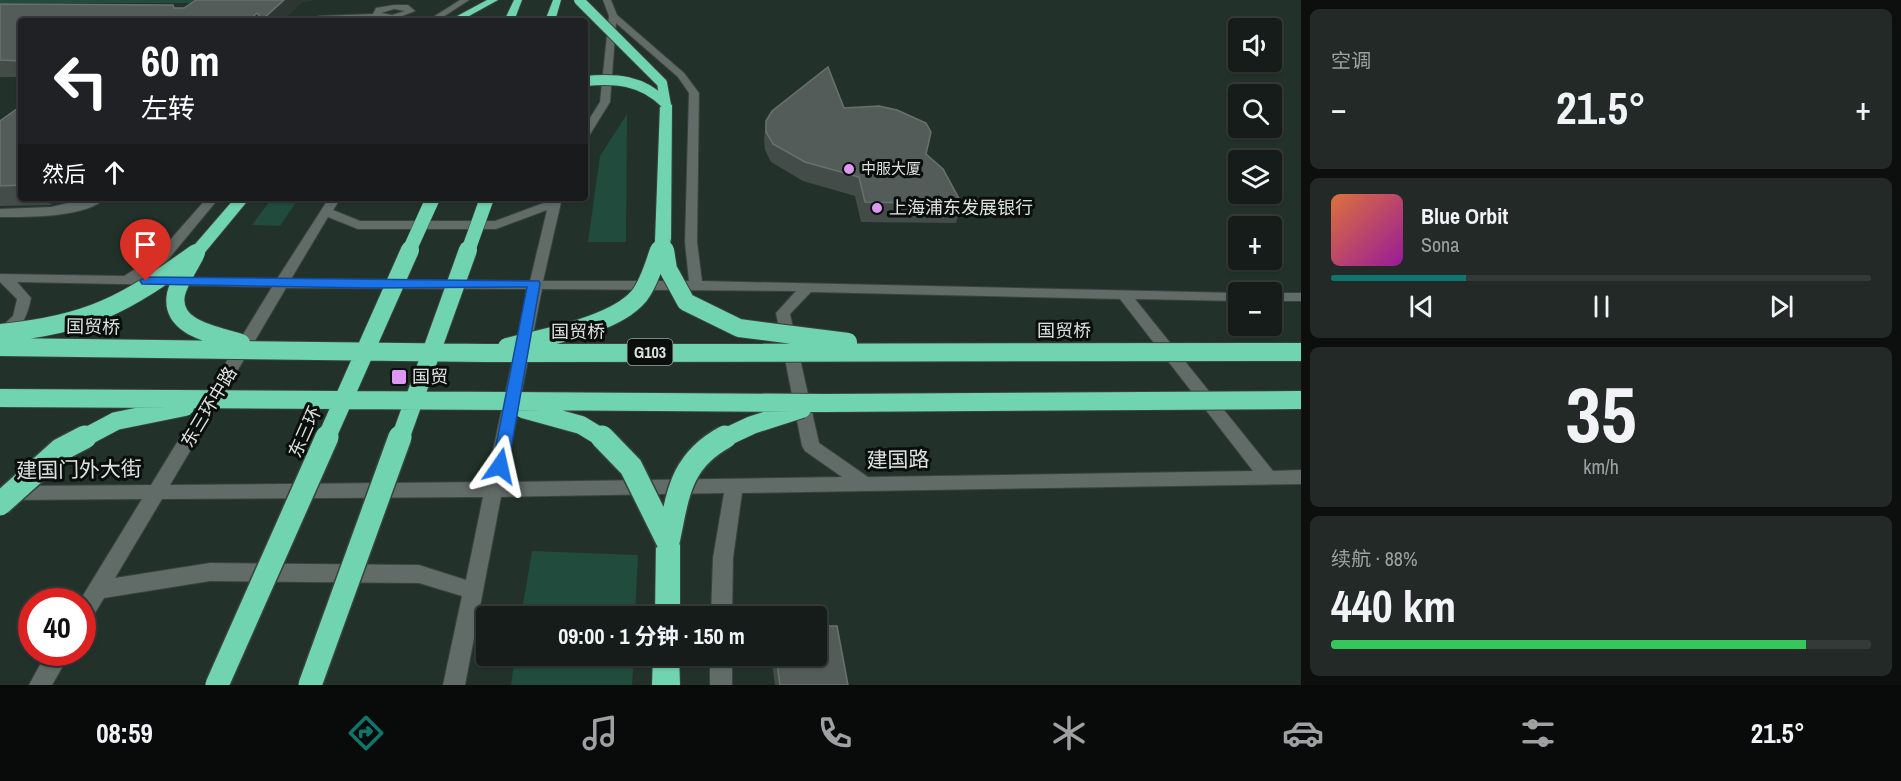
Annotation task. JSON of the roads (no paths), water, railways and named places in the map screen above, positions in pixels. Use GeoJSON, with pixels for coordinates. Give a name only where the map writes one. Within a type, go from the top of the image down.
{"type":"FeatureCollection","features":[{"type":"Feature","properties":{"kind":"highway"},"geometry":{"type":"LineString","coordinates":[[459,18],[494,0]]}},
{"type":"Feature","properties":{"kind":"highway"},"geometry":{"type":"LineString","coordinates":[[510,18],[518,0]]}},
{"type":"Feature","properties":{"kind":"highway"},"geometry":{"type":"LineString","coordinates":[[551,18],[557,0]]}},
{"type":"Feature","properties":{"kind":"highway"},"geometry":{"type":"LineString","coordinates":[[579,0],[662,83],[666,105],[663,241],[668,269],[686,302],[739,328],[921,352]]}},
{"type":"Feature","properties":{"kind":"highway"},"geometry":{"type":"LineString","coordinates":[[588,81],[633,81],[654,91],[666,105]]}},
{"type":"Feature","properties":{"kind":"highway"},"geometry":{"type":"LineString","coordinates":[[240,201],[196,253],[176,294],[177,312],[190,326],[229,341],[289,350]]}},
{"type":"Feature","properties":{"kind":"highway","name":"东三环"},"geometry":{"type":"LineString","coordinates":[[217,685],[432,201]]}},
{"type":"Feature","properties":{"kind":"highway"},"geometry":{"type":"LineString","coordinates":[[310,685],[486,201]]}},
{"type":"Feature","properties":{"kind":"highway"},"geometry":{"type":"LineString","coordinates":[[485,353],[607,316],[634,301],[651,272],[663,241]]}},
{"type":"Feature","properties":{"kind":"highway"},"geometry":{"type":"LineString","coordinates":[[0,335],[67,324],[108,309],[145,288],[196,253]]}},
{"type":"Feature","properties":{"kind":"highway","name":"国贸桥"},"geometry":{"type":"LineString","coordinates":[[0,347],[485,353],[1301,352]]}},
{"type":"Feature","properties":{"kind":"highway"},"geometry":{"type":"LineString","coordinates":[[0,398],[825,403],[1301,400]]}},
{"type":"Feature","properties":{"kind":"highway"},"geometry":{"type":"LineString","coordinates":[[0,504],[60,450],[116,421],[172,408],[253,399]]}},
{"type":"Feature","properties":{"kind":"highway"},"geometry":{"type":"LineString","coordinates":[[474,400],[562,416],[598,433],[628,460],[651,503],[668,542]]}},
{"type":"Feature","properties":{"kind":"highway"},"geometry":{"type":"LineString","coordinates":[[667,606],[668,542],[683,477],[696,455],[732,433],[759,421],[825,403]]}},
{"type":"Feature","properties":{"kind":"highway"},"geometry":{"type":"LineString","coordinates":[[666,666],[666,685]]}},
{"type":"Feature","properties":{"kind":"street"},"geometry":{"type":"LineString","coordinates":[[436,18],[465,0]]}},
{"type":"Feature","properties":{"kind":"street"},"geometry":{"type":"LineString","coordinates":[[588,129],[605,102],[613,16],[607,0]]}},
{"type":"Feature","properties":{"kind":"street"},"geometry":{"type":"LineString","coordinates":[[319,18],[379,16],[377,12],[383,9],[405,7],[415,1]]}},
{"type":"Feature","properties":{"kind":"street"},"geometry":{"type":"LineString","coordinates":[[613,16],[681,75],[694,93],[691,242],[696,285]]}},
{"type":"Feature","properties":{"kind":"street"},"geometry":{"type":"LineString","coordinates":[[0,213],[53,213],[71,210],[93,201]]}},
{"type":"Feature","properties":{"kind":"street"},"geometry":{"type":"LineString","coordinates":[[126,281],[161,259],[210,201]]}},
{"type":"Feature","properties":{"kind":"street","name":"东三环中路"},"geometry":{"type":"LineString","coordinates":[[96,595],[282,282],[333,201]]}},
{"type":"Feature","properties":{"kind":"street"},"geometry":{"type":"LineString","coordinates":[[327,212],[358,225],[496,225],[554,201]]}},
{"type":"Feature","properties":{"kind":"street"},"geometry":{"type":"LineString","coordinates":[[453,685],[495,489],[534,284],[556,201]]}},
{"type":"Feature","properties":{"kind":"street"},"geometry":{"type":"LineString","coordinates":[[3,278],[696,285],[1228,297]]}},
{"type":"Feature","properties":{"kind":"street"},"geometry":{"type":"LineString","coordinates":[[0,335],[20,316],[24,298],[3,278]]}},
{"type":"Feature","properties":{"kind":"street"},"geometry":{"type":"LineString","coordinates":[[807,288],[783,313],[811,446],[864,483]]}},
{"type":"Feature","properties":{"kind":"street"},"geometry":{"type":"LineString","coordinates":[[1125,296],[1268,477]]}},
{"type":"Feature","properties":{"kind":"street"},"geometry":{"type":"LineString","coordinates":[[1282,297],[1301,297]]}},
{"type":"Feature","properties":{"kind":"street","name":"建国路"},"geometry":{"type":"LineString","coordinates":[[495,489],[1301,477]]}},
{"type":"Feature","properties":{"kind":"street"},"geometry":{"type":"LineString","coordinates":[[722,606],[723,558],[734,485]]}},
{"type":"Feature","properties":{"kind":"street","name":"建国门外大街"},"geometry":{"type":"LineString","coordinates":[[0,494],[495,489]]}},
{"type":"Feature","properties":{"kind":"street"},"geometry":{"type":"LineString","coordinates":[[99,590],[221,572],[419,574],[474,591]]}},
{"type":"Feature","properties":{"kind":"street"},"geometry":{"type":"LineString","coordinates":[[40,685],[52,666]]}},
{"type":"Feature","properties":{"kind":"street"},"geometry":{"type":"LineString","coordinates":[[721,666],[721,685]]}},
{"type":"Feature","properties":{"kind":"place","name":"中服大厦"},"geometry":{"type":"Point","coordinates":[849,169]}},
{"type":"Feature","properties":{"kind":"place","name":"上海浦东发展银行"},"geometry":{"type":"Point","coordinates":[877,208]}},
{"type":"Feature","properties":{"kind":"place","name":"国贸"},"geometry":{"type":"Point","coordinates":[399,377]}}]}
